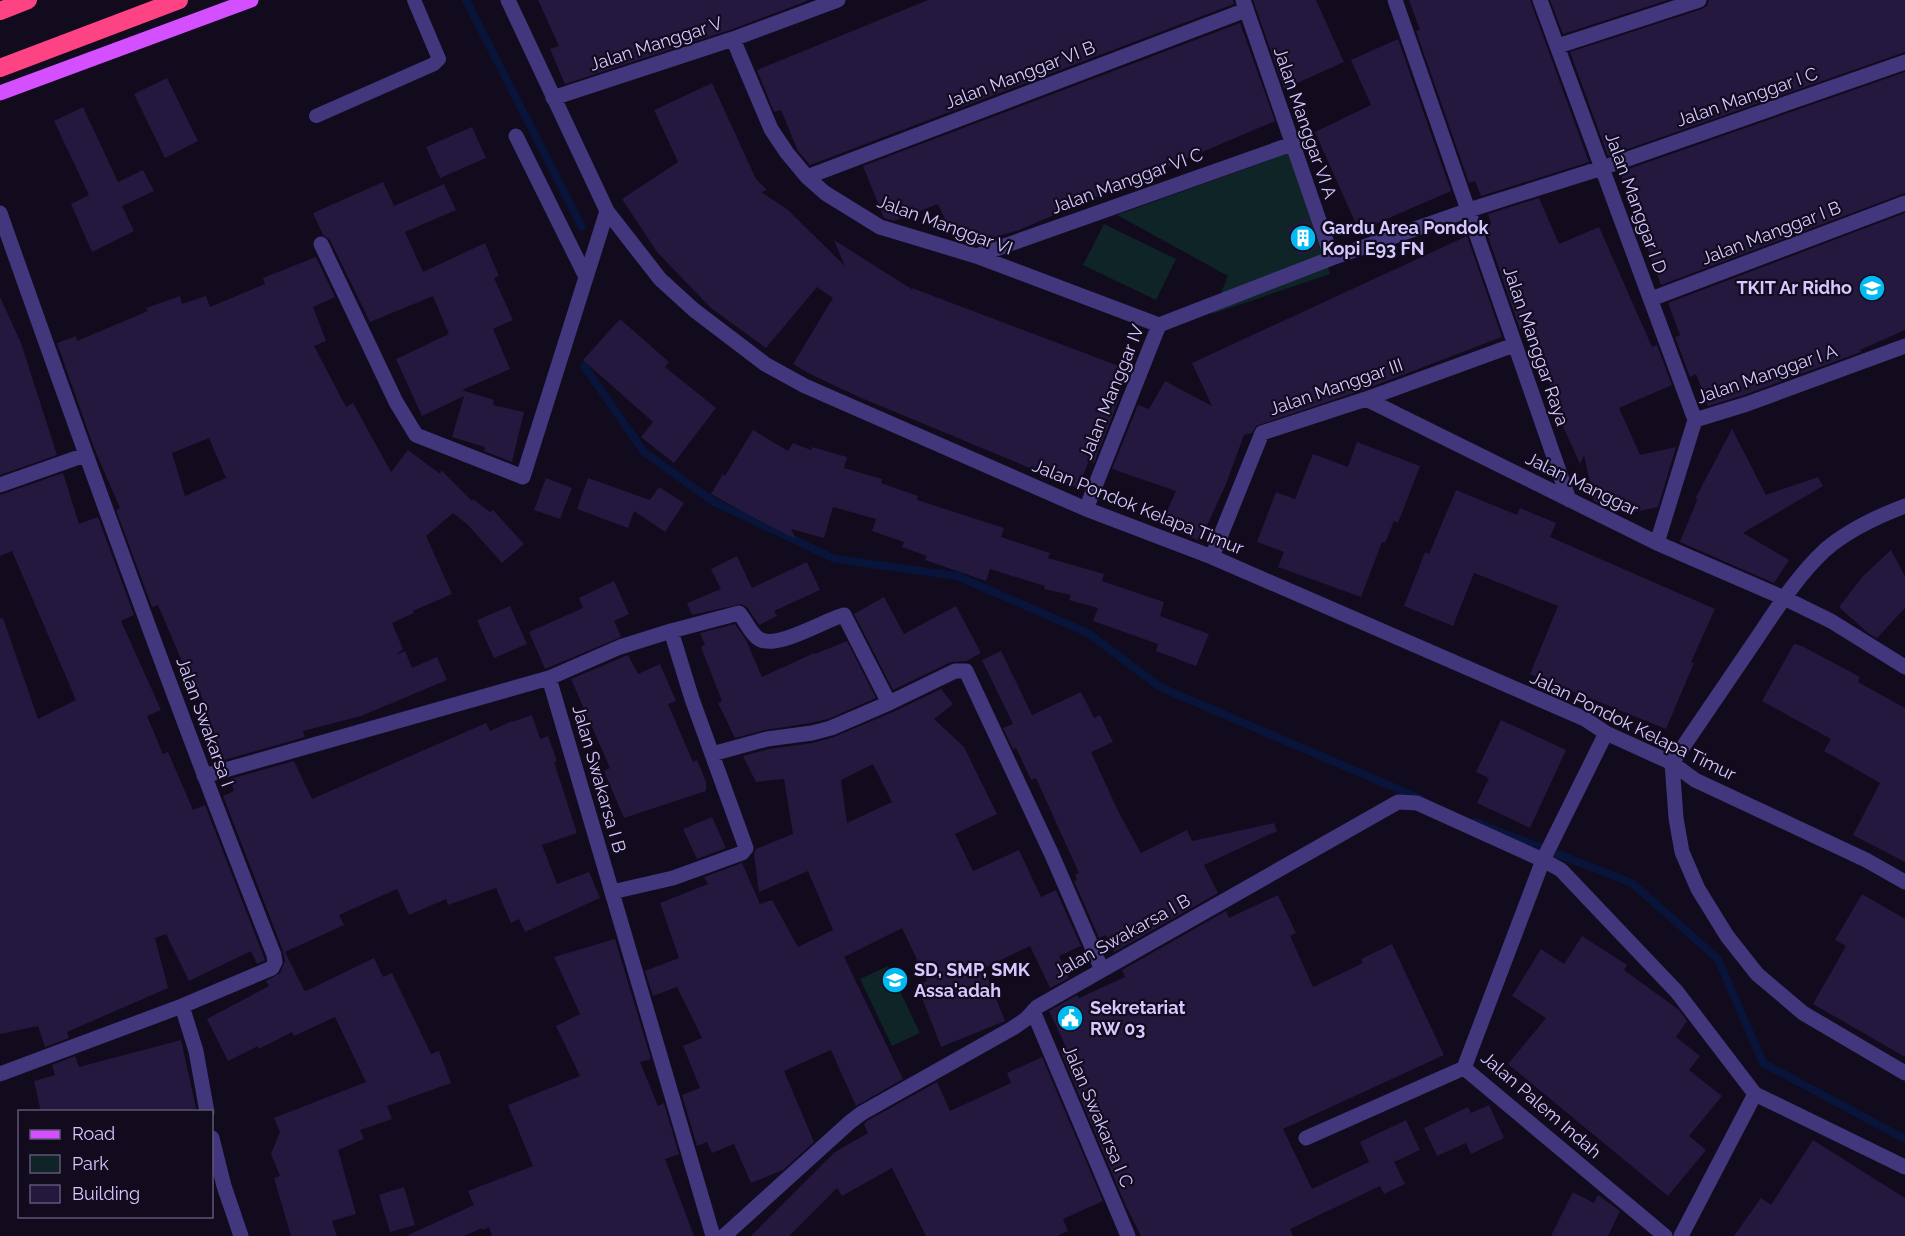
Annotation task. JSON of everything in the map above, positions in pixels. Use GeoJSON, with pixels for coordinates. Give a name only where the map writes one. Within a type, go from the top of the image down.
{"type":"FeatureCollection","features":[{"type":"Feature","properties":{"kind":"highway"},"geometry":{"type":"LineString","coordinates":[[0,11],[28,0]]}},
{"type":"Feature","properties":{"kind":"highway"},"geometry":{"type":"LineString","coordinates":[[0,69],[179,0]]}},
{"type":"Feature","properties":{"kind":"main road"},"geometry":{"type":"LineString","coordinates":[[0,93],[251,0]]}},
{"type":"Feature","properties":{"kind":"street","name":"Jalan Pondok Kelapa Timur"},"geometry":{"type":"LineString","coordinates":[[508,0],[607,211],[660,279],[694,310],[765,364],[805,386],[1086,509],[1212,557],[1585,719],[1606,733],[1672,763],[1695,780],[1866,860],[1905,882]]}},
{"type":"Feature","properties":{"kind":"street","name":"Jalan Manggar V"},"geometry":{"type":"LineString","coordinates":[[554,98],[733,39],[838,0]]}},
{"type":"Feature","properties":{"kind":"street","name":"Jalan Manggar Raya"},"geometry":{"type":"LineString","coordinates":[[1395,0],[1569,500]]}},
{"type":"Feature","properties":{"kind":"street","name":"Jalan Manggar I D"},"geometry":{"type":"LineString","coordinates":[[1540,0],[1695,420]]}},
{"type":"Feature","properties":{"kind":"street"},"geometry":{"type":"LineString","coordinates":[[1558,46],[1699,0]]}},
{"type":"Feature","properties":{"kind":"street","name":"Jalan Manggar VI A"},"geometry":{"type":"LineString","coordinates":[[1244,5],[1332,258]]}},
{"type":"Feature","properties":{"kind":"street","name":"Jalan Manggar VI B"},"geometry":{"type":"LineString","coordinates":[[807,177],[1244,5]]}},
{"type":"Feature","properties":{"kind":"street","name":"Jalan Manggar VI"},"geometry":{"type":"LineString","coordinates":[[733,39],[771,129],[787,153],[825,194],[880,227],[976,256],[1159,325]]}},
{"type":"Feature","properties":{"kind":"street","name":"Jalan Manggar I C"},"geometry":{"type":"LineString","coordinates":[[1602,168],[1905,62]]}},
{"type":"Feature","properties":{"kind":"street"},"geometry":{"type":"LineString","coordinates":[[516,136],[586,277]]}},
{"type":"Feature","properties":{"kind":"street","name":"Jalan Manggar VI C"},"geometry":{"type":"LineString","coordinates":[[976,256],[1292,144]]}},
{"type":"Feature","properties":{"kind":"street","name":"Jalan Manggar IV"},"geometry":{"type":"LineString","coordinates":[[1086,509],[1159,325],[1332,258],[1469,210],[1602,168]]}},
{"type":"Feature","properties":{"kind":"street","name":"Jalan Manggar I B"},"geometry":{"type":"LineString","coordinates":[[1651,299],[1905,203]]}},
{"type":"Feature","properties":{"kind":"street"},"geometry":{"type":"LineString","coordinates":[[321,244],[396,402],[416,435],[523,477],[607,211]]}},
{"type":"Feature","properties":{"kind":"street","name":"Jalan Swakarsa I"},"geometry":{"type":"LineString","coordinates":[[0,213],[85,455],[275,962],[272,968],[182,1006],[0,1074]]}},
{"type":"Feature","properties":{"kind":"street","name":"Jalan Manggar III"},"geometry":{"type":"LineString","coordinates":[[1212,557],[1262,433],[1366,399],[1514,345]]}},
{"type":"Feature","properties":{"kind":"street","name":"Jalan Manggar I A"},"geometry":{"type":"LineString","coordinates":[[1657,543],[1695,420],[1747,404],[1905,346]]}},
{"type":"Feature","properties":{"kind":"street","name":"Jalan Manggar"},"geometry":{"type":"LineString","coordinates":[[1366,399],[1657,543],[1831,621],[1905,667]]}},
{"type":"Feature","properties":{"kind":"street"},"geometry":{"type":"LineString","coordinates":[[0,485],[85,455]]}},
{"type":"Feature","properties":{"kind":"street"},"geometry":{"type":"LineString","coordinates":[[1905,506],[1876,517],[1826,550],[1784,598],[1672,763],[1676,818],[1682,852],[1698,889],[1727,936],[1757,974],[1803,1013],[1905,1073]]}},
{"type":"Feature","properties":{"kind":"street"},"geometry":{"type":"LineString","coordinates":[[204,776],[549,678],[620,647],[739,613],[757,638],[764,641],[791,636],[844,615],[889,703]]}},
{"type":"Feature","properties":{"kind":"street"},"geometry":{"type":"LineString","coordinates":[[612,892],[673,878],[745,851],[746,846],[692,699],[671,631]]}},
{"type":"Feature","properties":{"kind":"street"},"geometry":{"type":"LineString","coordinates":[[712,754],[767,739],[831,728],[955,671],[963,670],[968,673],[1102,970]]}},
{"type":"Feature","properties":{"kind":"street","name":"Jalan Swakarsa I B"},"geometry":{"type":"LineString","coordinates":[[549,678],[713,1236]]}},
{"type":"Feature","properties":{"kind":"street","name":"Jalan Palem Indah"},"geometry":{"type":"LineString","coordinates":[[1606,733],[1545,856],[1464,1068],[1665,1236]]}},
{"type":"Feature","properties":{"kind":"street","name":"Jalan Swakarsa I B"},"geometry":{"type":"LineString","coordinates":[[724,1236],[850,1122],[1013,1028],[1037,1007],[1398,802],[1417,803],[1545,856]]}},
{"type":"Feature","properties":{"kind":"street"},"geometry":{"type":"LineString","coordinates":[[1545,856],[1677,992],[1755,1094],[1905,1167]]}},
{"type":"Feature","properties":{"kind":"street"},"geometry":{"type":"LineString","coordinates":[[182,1006],[196,1051],[207,1110]]}},
{"type":"Feature","properties":{"kind":"street","name":"Jalan Swakarsa I C"},"geometry":{"type":"LineString","coordinates":[[1033,1011],[1128,1236]]}},
{"type":"Feature","properties":{"kind":"street"},"geometry":{"type":"LineString","coordinates":[[1306,1138],[1464,1068]]}},
{"type":"Feature","properties":{"kind":"street"},"geometry":{"type":"LineString","coordinates":[[1681,1236],[1755,1094]]}},
{"type":"Feature","properties":{"kind":"street"},"geometry":{"type":"LineString","coordinates":[[213,1142],[224,1186],[241,1236]]}},
{"type":"Feature","properties":{"kind":"lane"},"geometry":{"type":"LineString","coordinates":[[316,116],[434,64],[439,59],[414,0]]}},
{"type":"Feature","properties":{"kind":"green space"},"geometry":{"type":"Polygon","coordinates":[[[1289,153],[1330,274],[1212,314],[1228,276],[1117,215],[1289,153]]]}},
{"type":"Feature","properties":{"kind":"green space"},"geometry":{"type":"Polygon","coordinates":[[[1104,224],[1176,259],[1156,300],[1083,265],[1104,224]]]}},
{"type":"Feature","properties":{"kind":"green space"},"geometry":{"type":"Polygon","coordinates":[[[888,966],[920,1033],[892,1046],[860,979],[888,966]]]}},
{"type":"Feature","properties":{"kind":"building"},"geometry":{"type":"Polygon","coordinates":[[[538,0],[807,1],[730,30],[565,84],[550,49],[559,46],[538,0]]]}},
{"type":"Feature","properties":{"kind":"building"},"geometry":{"type":"Polygon","coordinates":[[[928,0],[1233,0],[1234,4],[810,165],[798,151],[781,110],[774,112],[757,70],[928,0]]]}},
{"type":"Feature","properties":{"kind":"building"},"geometry":{"type":"Polygon","coordinates":[[[1253,0],[1316,0],[1344,62],[1284,89],[1253,0]]]}},
{"type":"Feature","properties":{"kind":"building"},"geometry":{"type":"Polygon","coordinates":[[[1409,0],[1530,0],[1589,162],[1481,196],[1475,181],[1469,183],[1416,31],[1420,30],[1409,0]]]}},
{"type":"Feature","properties":{"kind":"building"},"geometry":{"type":"Polygon","coordinates":[[[1550,0],[1668,0],[1563,34],[1550,0]]]}},
{"type":"Feature","properties":{"kind":"building"},"geometry":{"type":"Polygon","coordinates":[[[1709,0],[1905,0],[1905,52],[1608,156],[1570,52],[1702,9],[1707,6],[1709,0]]]}},
{"type":"Feature","properties":{"kind":"building"},"geometry":{"type":"Polygon","coordinates":[[[1240,23],[1275,121],[1019,230],[972,244],[954,239],[938,204],[894,221],[884,218],[863,166],[1240,23]]]}},
{"type":"Feature","properties":{"kind":"building"},"geometry":{"type":"Polygon","coordinates":[[[1398,39],[1451,191],[1359,231],[1315,132],[1371,105],[1351,60],[1398,39]]]}},
{"type":"Feature","properties":{"kind":"building"},"geometry":{"type":"Polygon","coordinates":[[[1905,72],[1905,193],[1661,285],[1620,172],[1905,72]]]}},
{"type":"Feature","properties":{"kind":"building"},"geometry":{"type":"Polygon","coordinates":[[[167,78],[198,141],[165,158],[134,94],[167,78]]]}},
{"type":"Feature","properties":{"kind":"building"},"geometry":{"type":"Polygon","coordinates":[[[712,83],[756,179],[767,190],[761,192],[787,209],[845,266],[834,240],[913,290],[912,288],[1119,366],[1108,395],[1119,399],[1094,463],[1089,461],[1078,488],[859,397],[793,364],[833,298],[817,287],[766,348],[711,308],[657,252],[622,199],[678,162],[654,110],[712,83]]]}},
{"type":"Feature","properties":{"kind":"building"},"geometry":{"type":"Polygon","coordinates":[[[83,107],[118,182],[143,170],[154,191],[122,206],[134,231],[92,252],[71,204],[89,195],[54,121],[83,107]]]}},
{"type":"Feature","properties":{"kind":"building"},"geometry":{"type":"Polygon","coordinates":[[[472,127],[486,158],[440,178],[426,147],[472,127]]]}},
{"type":"Feature","properties":{"kind":"building"},"geometry":{"type":"Polygon","coordinates":[[[383,182],[394,206],[444,184],[456,210],[405,232],[423,272],[485,243],[499,276],[494,278],[513,320],[493,329],[510,369],[462,390],[494,400],[493,405],[524,412],[512,462],[484,451],[485,447],[452,437],[464,396],[422,416],[396,359],[449,334],[433,296],[370,322],[330,240],[323,235],[313,213],[383,182]]]}},
{"type":"Feature","properties":{"kind":"building"},"geometry":{"type":"Polygon","coordinates":[[[1539,198],[1559,244],[1599,227],[1652,347],[1657,345],[1672,385],[1619,408],[1640,455],[1676,447],[1658,507],[1630,513],[1615,511],[1594,501],[1584,455],[1580,464],[1561,422],[1566,420],[1524,327],[1520,329],[1485,228],[1491,224],[1488,214],[1539,198]]]}},
{"type":"Feature","properties":{"kind":"building"},"geometry":{"type":"Polygon","coordinates":[[[1905,213],[1905,330],[1860,350],[1861,352],[1708,406],[1696,374],[1690,377],[1675,337],[1680,335],[1668,303],[1905,213]]]}},
{"type":"Feature","properties":{"kind":"building","name":"Gardu Area Pondok Kopi E93 FN"},"geometry":{"type":"Polygon","coordinates":[[[1308,219],[1318,248],[1299,256],[1287,228],[1308,219]]]}},
{"type":"Feature","properties":{"kind":"building"},"geometry":{"type":"Polygon","coordinates":[[[1467,236],[1502,337],[1363,390],[1256,426],[1252,433],[1244,435],[1226,484],[1200,541],[1161,524],[1176,491],[1112,469],[1138,405],[1149,409],[1165,381],[1212,406],[1192,363],[1467,236]]]}},
{"type":"Feature","properties":{"kind":"building"},"geometry":{"type":"Polygon","coordinates":[[[316,257],[335,297],[313,307],[326,341],[314,346],[346,407],[353,403],[391,472],[408,450],[440,474],[441,470],[472,501],[473,499],[490,512],[493,510],[524,544],[502,563],[468,525],[453,513],[426,536],[452,594],[392,623],[403,649],[396,655],[405,651],[412,668],[437,657],[447,680],[361,716],[303,731],[305,737],[224,760],[200,692],[196,694],[158,605],[152,607],[116,510],[120,508],[94,448],[57,343],[76,336],[77,341],[148,311],[146,308],[180,296],[182,304],[206,296],[210,307],[265,284],[263,278],[316,257]],[[209,438],[172,453],[185,496],[226,478],[209,438]]]}},
{"type":"Feature","properties":{"kind":"building"},"geometry":{"type":"Polygon","coordinates":[[[0,297],[21,343],[57,455],[0,475],[0,297]]]}},
{"type":"Feature","properties":{"kind":"building"},"geometry":{"type":"Polygon","coordinates":[[[620,319],[669,362],[665,367],[716,408],[674,463],[641,437],[653,422],[583,360],[620,319]]]}},
{"type":"Feature","properties":{"kind":"building"},"geometry":{"type":"Polygon","coordinates":[[[1732,429],[1766,495],[1818,477],[1823,486],[1743,533],[1789,560],[1774,583],[1680,542],[1698,498],[1695,499],[1732,429]]]}},
{"type":"Feature","properties":{"kind":"building"},"geometry":{"type":"Polygon","coordinates":[[[753,430],[788,451],[793,443],[811,450],[812,447],[847,457],[844,468],[882,479],[881,483],[918,496],[917,500],[1004,528],[1001,537],[1050,553],[1048,558],[1104,574],[1102,581],[1164,602],[1160,616],[1209,634],[1196,666],[1156,651],[1158,644],[1093,621],[1098,608],[1069,600],[1071,595],[1044,589],[1045,586],[990,569],[986,581],[925,560],[927,556],[902,547],[904,542],[872,531],[876,519],[833,507],[824,538],[791,529],[796,539],[749,515],[711,494],[723,474],[725,476],[753,430]]]}},
{"type":"Feature","properties":{"kind":"building"},"geometry":{"type":"Polygon","coordinates":[[[1357,442],[1420,466],[1398,523],[1394,521],[1385,543],[1382,542],[1361,597],[1278,567],[1284,552],[1257,542],[1276,492],[1295,499],[1313,454],[1348,467],[1357,442]]]}},
{"type":"Feature","properties":{"kind":"building"},"geometry":{"type":"Polygon","coordinates":[[[63,473],[79,524],[98,517],[134,615],[121,621],[161,710],[147,716],[163,754],[168,752],[193,810],[205,805],[265,960],[257,964],[251,951],[189,981],[166,934],[155,938],[168,988],[67,1032],[69,1038],[45,1047],[38,1026],[0,1034],[0,619],[3,618],[38,719],[76,700],[12,551],[0,556],[0,495],[63,473]]]}},
{"type":"Feature","properties":{"kind":"building"},"geometry":{"type":"Polygon","coordinates":[[[546,478],[572,488],[560,519],[534,510],[546,478]]]}},
{"type":"Feature","properties":{"kind":"building"},"geometry":{"type":"Polygon","coordinates":[[[588,478],[650,500],[659,487],[684,503],[665,532],[634,511],[628,528],[577,509],[588,478]]]}},
{"type":"Feature","properties":{"kind":"building"},"geometry":{"type":"Polygon","coordinates":[[[1456,490],[1517,515],[1520,508],[1556,523],[1550,537],[1715,609],[1691,662],[1694,663],[1666,729],[1530,674],[1558,606],[1474,573],[1453,626],[1404,606],[1425,552],[1429,554],[1456,490]]]}},
{"type":"Feature","properties":{"kind":"building"},"geometry":{"type":"Polygon","coordinates":[[[1891,550],[1905,576],[1905,608],[1877,638],[1868,633],[1839,607],[1863,576],[1891,550]]]}},
{"type":"Feature","properties":{"kind":"building"},"geometry":{"type":"Polygon","coordinates":[[[737,556],[752,588],[807,562],[820,590],[774,611],[777,616],[759,625],[747,607],[741,604],[692,615],[687,603],[721,589],[711,569],[737,556]]]}},
{"type":"Feature","properties":{"kind":"building"},"geometry":{"type":"Polygon","coordinates":[[[614,581],[629,614],[614,621],[621,637],[545,669],[529,632],[583,608],[579,598],[614,581]]]}},
{"type":"Feature","properties":{"kind":"building"},"geometry":{"type":"Polygon","coordinates":[[[884,597],[904,634],[956,606],[981,653],[966,661],[951,662],[893,690],[854,614],[884,597]]]}},
{"type":"Feature","properties":{"kind":"building"},"geometry":{"type":"Polygon","coordinates":[[[510,606],[527,644],[494,658],[477,620],[510,606]]]}},
{"type":"Feature","properties":{"kind":"building"},"geometry":{"type":"Polygon","coordinates":[[[735,624],[746,640],[762,677],[814,653],[847,641],[876,698],[828,719],[765,730],[735,738],[718,703],[722,701],[701,647],[705,645],[700,633],[735,624]]]}},
{"type":"Feature","properties":{"kind":"building"},"geometry":{"type":"Polygon","coordinates":[[[1794,644],[1860,677],[1858,682],[1905,708],[1905,862],[1853,835],[1880,783],[1824,751],[1831,739],[1762,701],[1794,644]]]}},
{"type":"Feature","properties":{"kind":"building"},"geometry":{"type":"Polygon","coordinates":[[[1001,651],[1032,715],[1081,692],[1094,718],[1100,715],[1113,742],[1091,752],[1119,813],[1141,853],[1187,830],[1192,841],[1274,823],[1277,831],[1204,865],[1218,893],[1114,952],[1106,935],[1099,938],[1074,881],[1077,880],[1075,875],[1079,873],[1036,778],[1031,780],[1016,748],[1013,749],[1003,728],[1013,724],[982,660],[1001,651]]]}},
{"type":"Feature","properties":{"kind":"building"},"geometry":{"type":"Polygon","coordinates":[[[628,655],[638,674],[660,664],[676,701],[668,704],[693,762],[697,760],[706,782],[706,791],[624,818],[604,771],[610,768],[571,679],[628,655]]]}},
{"type":"Feature","properties":{"kind":"building"},"geometry":{"type":"Polygon","coordinates":[[[941,689],[953,704],[934,719],[964,747],[997,814],[955,834],[973,871],[1019,850],[1041,897],[1056,890],[1081,946],[1059,956],[1069,978],[1050,988],[1030,946],[984,968],[1005,1021],[941,1047],[917,985],[927,981],[902,928],[844,957],[903,1079],[856,1106],[831,1050],[784,1071],[814,1142],[783,1170],[751,1183],[734,1144],[712,1153],[707,1142],[697,1146],[682,1095],[700,1088],[683,1046],[702,1038],[677,987],[653,996],[645,971],[679,958],[660,903],[708,884],[704,877],[742,863],[760,904],[772,900],[798,947],[833,930],[808,871],[759,892],[754,854],[756,849],[793,834],[784,779],[756,782],[743,756],[834,737],[941,689]],[[873,764],[841,780],[847,823],[892,802],[873,764]]]}},
{"type":"Feature","properties":{"kind":"building"},"geometry":{"type":"Polygon","coordinates":[[[532,715],[540,739],[548,736],[577,833],[542,845],[557,884],[589,872],[600,898],[525,932],[519,919],[511,923],[496,888],[448,905],[446,899],[409,915],[397,889],[339,915],[344,925],[285,952],[306,991],[374,958],[383,977],[392,973],[431,1054],[439,1051],[451,1083],[387,1106],[392,1119],[360,1130],[364,1139],[338,1150],[356,1214],[332,1221],[337,1236],[291,1236],[274,1178],[280,1176],[271,1154],[280,1132],[274,1118],[366,1082],[335,1017],[294,1036],[292,1032],[259,1049],[258,1046],[228,1061],[207,1019],[269,986],[266,981],[280,973],[285,961],[223,796],[234,791],[230,779],[294,761],[312,799],[486,723],[490,731],[532,715]]]}},
{"type":"Feature","properties":{"kind":"building"},"geometry":{"type":"Polygon","coordinates":[[[1501,720],[1566,750],[1530,828],[1477,803],[1489,778],[1476,772],[1501,720]]]}},
{"type":"Feature","properties":{"kind":"building"},"geometry":{"type":"Polygon","coordinates":[[[712,817],[726,848],[697,859],[683,829],[712,817]]]}},
{"type":"Feature","properties":{"kind":"building"},"geometry":{"type":"Polygon","coordinates":[[[1862,894],[1905,919],[1905,1057],[1813,1004],[1846,946],[1835,940],[1862,894]]]}},
{"type":"Feature","properties":{"kind":"building"},"geometry":{"type":"Polygon","coordinates":[[[1278,895],[1296,933],[1290,936],[1313,987],[1363,963],[1361,959],[1392,944],[1444,1055],[1283,1129],[1312,1189],[1369,1162],[1360,1142],[1406,1120],[1420,1150],[1394,1162],[1405,1184],[1384,1194],[1380,1186],[1290,1229],[1293,1236],[1141,1236],[1125,1204],[1060,1050],[1066,1047],[1049,1011],[1077,995],[1079,998],[1125,977],[1122,970],[1226,911],[1229,918],[1278,895]]]}},
{"type":"Feature","properties":{"kind":"building"},"geometry":{"type":"Polygon","coordinates":[[[1582,936],[1627,965],[1624,970],[1679,1010],[1687,1021],[1676,1037],[1700,1056],[1689,1070],[1722,1096],[1689,1136],[1706,1150],[1668,1196],[1508,1064],[1546,1018],[1512,996],[1541,949],[1564,964],[1582,936]]]}},
{"type":"Feature","properties":{"kind":"building"},"geometry":{"type":"Polygon","coordinates":[[[615,939],[651,1059],[640,1062],[658,1106],[664,1103],[679,1154],[665,1159],[694,1236],[492,1236],[489,1227],[464,1236],[406,1236],[474,1205],[468,1191],[533,1166],[508,1105],[580,1076],[556,1026],[580,1014],[554,957],[615,939]]]}},
{"type":"Feature","properties":{"kind":"building"},"geometry":{"type":"Polygon","coordinates":[[[181,1040],[196,1108],[189,1110],[41,1110],[34,1081],[55,1075],[52,1065],[75,1056],[79,1067],[181,1040]]]}},
{"type":"Feature","properties":{"kind":"building"},"geometry":{"type":"Polygon","coordinates":[[[1042,1057],[1103,1201],[1063,1219],[1068,1231],[1057,1236],[926,1236],[892,1168],[842,1196],[837,1188],[789,1236],[751,1236],[835,1152],[868,1133],[864,1124],[867,1121],[937,1082],[950,1111],[1011,1083],[1007,1073],[1042,1057]]]}},
{"type":"Feature","properties":{"kind":"building"},"geometry":{"type":"Polygon","coordinates":[[[1489,1105],[1504,1138],[1471,1154],[1466,1143],[1437,1156],[1424,1128],[1468,1107],[1471,1113],[1489,1105]]]}},
{"type":"Feature","properties":{"kind":"building"},"geometry":{"type":"Polygon","coordinates":[[[1813,1140],[1905,1198],[1905,1236],[1734,1236],[1761,1198],[1771,1205],[1813,1140]]]}},
{"type":"Feature","properties":{"kind":"building"},"geometry":{"type":"Polygon","coordinates":[[[404,1187],[415,1225],[390,1232],[379,1195],[404,1187]]]}},
{"type":"Feature","properties":{"kind":"building"},"geometry":{"type":"Polygon","coordinates":[[[1573,1192],[1594,1203],[1598,1195],[1620,1211],[1608,1236],[1551,1236],[1573,1192]]]}},
{"type":"Feature","properties":{"kind":"waterway"},"geometry":{"type":"LineString","coordinates":[[466,0],[582,227]]}},
{"type":"Feature","properties":{"kind":"waterway"},"geometry":{"type":"LineString","coordinates":[[584,366],[644,452],[714,502],[835,559],[957,576],[1088,633],[1160,687],[1421,799]]}},
{"type":"Feature","properties":{"kind":"waterway"},"geometry":{"type":"LineString","coordinates":[[1475,822],[1632,883],[1718,959],[1763,1063],[1905,1139]]}},
{"type":"Feature","properties":{"kind":"place","name":"Gardu Area Pondok Kopi E93 FN"},"geometry":{"type":"Point","coordinates":[1303,238]}},
{"type":"Feature","properties":{"kind":"place","name":"TKIT Ar Ridho"},"geometry":{"type":"Point","coordinates":[1872,288]}},
{"type":"Feature","properties":{"kind":"place","name":"SD, SMP, SMK Assa'adah"},"geometry":{"type":"Point","coordinates":[895,980]}},
{"type":"Feature","properties":{"kind":"place","name":"Sekretariat RW 03"},"geometry":{"type":"Point","coordinates":[1070,1018]}}]}
